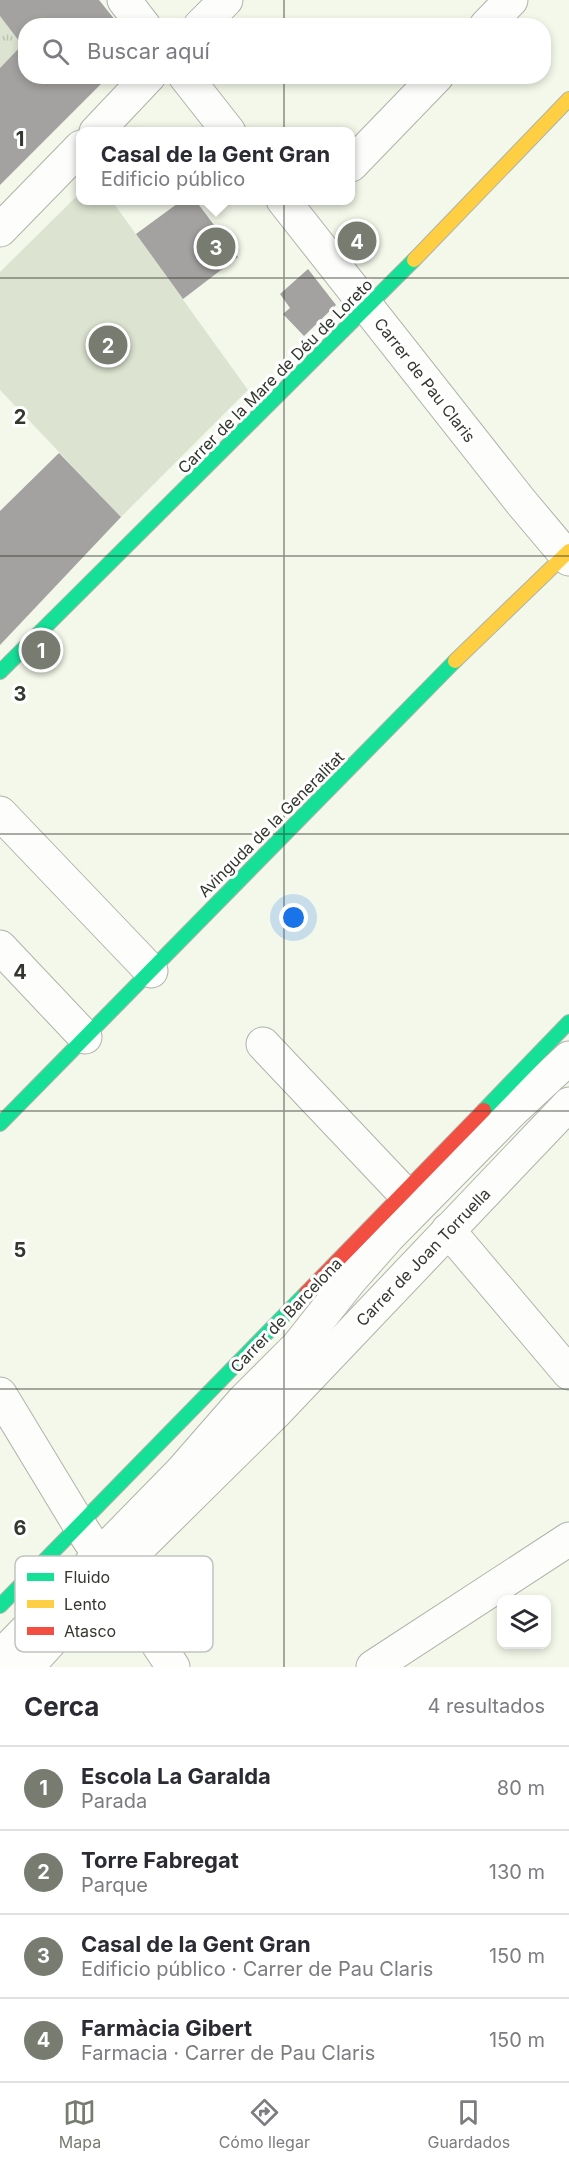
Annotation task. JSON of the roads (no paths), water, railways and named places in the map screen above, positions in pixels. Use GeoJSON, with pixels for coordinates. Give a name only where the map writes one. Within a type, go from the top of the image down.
{"type":"FeatureCollection","features":[{"type":"Feature","properties":{"kind":"street"},"geometry":{"type":"LineString","coordinates":[[124,0],[138,18]]}},
{"type":"Feature","properties":{"kind":"street"},"geometry":{"type":"LineString","coordinates":[[208,18],[226,0]]}},
{"type":"Feature","properties":{"kind":"street"},"geometry":{"type":"LineString","coordinates":[[494,18],[511,0]]}},
{"type":"Feature","properties":{"kind":"street"},"geometry":{"type":"LineString","coordinates":[[101,127],[141,84]]}},
{"type":"Feature","properties":{"kind":"street"},"geometry":{"type":"LineString","coordinates":[[191,84],[225,127]]}},
{"type":"Feature","properties":{"kind":"street"},"geometry":{"type":"LineString","coordinates":[[355,161],[429,84]]}},
{"type":"Feature","properties":{"kind":"street","name":"Carrer de la Mare de Déu de Loreto"},"geometry":{"type":"LineString","coordinates":[[0,672],[368,307],[569,99]]}},
{"type":"Feature","properties":{"kind":"street"},"geometry":{"type":"LineString","coordinates":[[0,230],[76,152]]}},
{"type":"Feature","properties":{"kind":"street","name":"Carrer de Pau Claris"},"geometry":{"type":"LineString","coordinates":[[300,207],[368,307],[521,501],[568,555]]}},
{"type":"Feature","properties":{"kind":"street","name":"Avinguda de la Generalitat"},"geometry":{"type":"LineString","coordinates":[[0,1124],[445,671],[568,555]]}},
{"type":"Feature","properties":{"kind":"street"},"geometry":{"type":"LineString","coordinates":[[0,813],[151,970]]}},
{"type":"Feature","properties":{"kind":"street"},"geometry":{"type":"LineString","coordinates":[[0,947],[85,1037]]}},
{"type":"Feature","properties":{"kind":"street","name":"Carrer de Barcelona"},"geometry":{"type":"LineString","coordinates":[[50,1556],[569,1022]]}},
{"type":"Feature","properties":{"kind":"street"},"geometry":{"type":"LineString","coordinates":[[263,1044],[404,1193]]}},
{"type":"Feature","properties":{"kind":"street"},"geometry":{"type":"LineString","coordinates":[[113,1556],[243,1401],[298,1346],[388,1237],[511,1112],[569,1058]]}},
{"type":"Feature","properties":{"kind":"street","name":"Carrer de Joan Torruella"},"geometry":{"type":"LineString","coordinates":[[116,1556],[277,1411],[454,1237],[569,1104]]}},
{"type":"Feature","properties":{"kind":"street"},"geometry":{"type":"LineString","coordinates":[[348,1284],[390,1250],[471,1193]]}},
{"type":"Feature","properties":{"kind":"street"},"geometry":{"type":"LineString","coordinates":[[454,1237],[569,1373]]}},
{"type":"Feature","properties":{"kind":"street"},"geometry":{"type":"LineString","coordinates":[[0,1395],[100,1556]]}},
{"type":"Feature","properties":{"kind":"street"},"geometry":{"type":"LineString","coordinates":[[373,1667],[569,1539]]}},
{"type":"Feature","properties":{"kind":"street","name":"Carrer de Barcelona"},"geometry":{"type":"LineString","coordinates":[[0,1606],[15,1591]]}},
{"type":"Feature","properties":{"kind":"street"},"geometry":{"type":"LineString","coordinates":[[0,1657],[15,1644]]}},
{"type":"Feature","properties":{"kind":"street"},"geometry":{"type":"LineString","coordinates":[[27,1667],[39,1652]]}},
{"type":"Feature","properties":{"kind":"street"},"geometry":{"type":"LineString","coordinates":[[163,1652],[173,1667]]}},
{"type":"Feature","properties":{"kind":"place","name":"Farmàcia Gibert"},"geometry":{"type":"Point","coordinates":[357,241]}},
{"type":"Feature","properties":{"kind":"place","name":"Casal de la Gent Gran"},"geometry":{"type":"Point","coordinates":[216,247]}},
{"type":"Feature","properties":{"kind":"place","name":"Torre Fabregat"},"geometry":{"type":"Point","coordinates":[108,345]}},
{"type":"Feature","properties":{"kind":"place","name":"Escola La Garalda"},"geometry":{"type":"Point","coordinates":[41,650]}}]}
